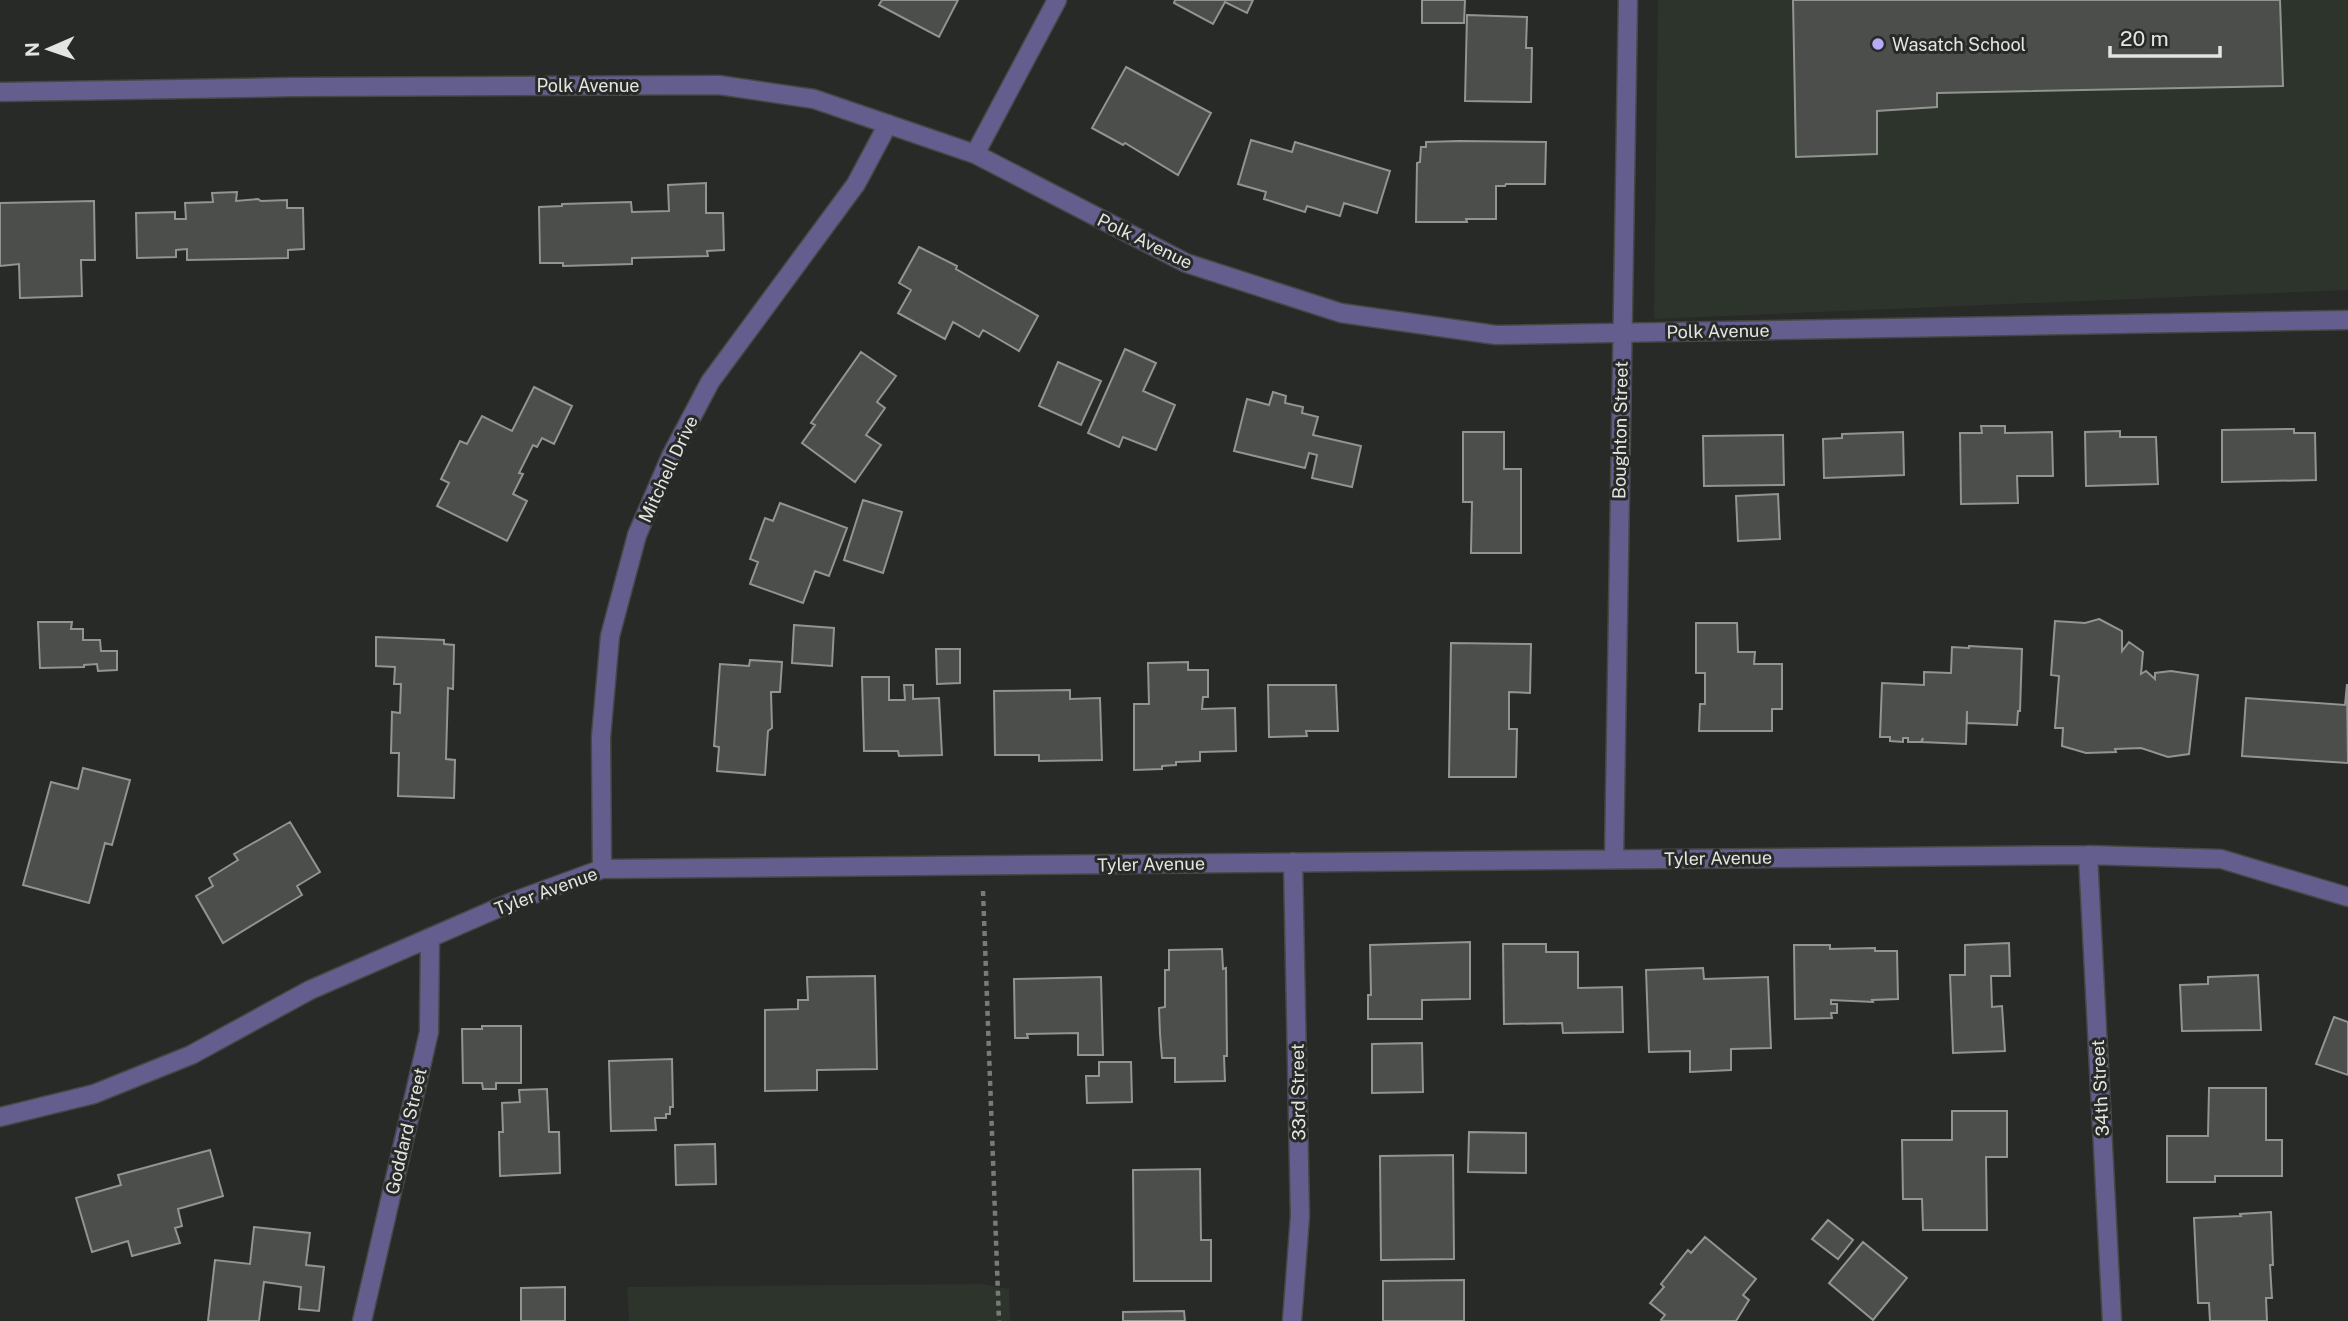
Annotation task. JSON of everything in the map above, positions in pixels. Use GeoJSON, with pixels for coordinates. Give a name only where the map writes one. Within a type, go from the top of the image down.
{"type":"FeatureCollection","features":[{"type":"Feature","properties":{"kind":"street"},"geometry":{"type":"LineString","coordinates":[[975,154],[1057,0]]}},
{"type":"Feature","properties":{"kind":"street","name":"Boughton Street"},"geometry":{"type":"LineString","coordinates":[[1614,859],[1628,0]]}},
{"type":"Feature","properties":{"kind":"street","name":"Polk Avenue"},"geometry":{"type":"LineString","coordinates":[[0,92],[719,85],[814,99],[975,154],[1186,263],[1341,313],[1496,335],[2348,320]]}},
{"type":"Feature","properties":{"kind":"street","name":"Mitchell Drive"},"geometry":{"type":"LineString","coordinates":[[602,869],[601,737],[610,636],[637,536],[671,456],[710,382],[856,184],[888,124]]}},
{"type":"Feature","properties":{"kind":"street","name":"Tyler Avenue"},"geometry":{"type":"LineString","coordinates":[[0,1117],[94,1094],[191,1055],[310,990],[512,902],[602,869],[2088,855],[2221,859],[2348,897]]}},
{"type":"Feature","properties":{"kind":"street","name":"34th Street"},"geometry":{"type":"LineString","coordinates":[[2088,855],[2112,1321]]}},
{"type":"Feature","properties":{"kind":"street","name":"33rd Street"},"geometry":{"type":"LineString","coordinates":[[1292,1321],[1300,1216],[1293,862]]}},
{"type":"Feature","properties":{"kind":"street","name":"Goddard Street"},"geometry":{"type":"LineString","coordinates":[[362,1321],[429,1032],[430,938]]}},
{"type":"Feature","properties":{"kind":"path"},"geometry":{"type":"LineString","coordinates":[[982,865],[999,1321]]}},
{"type":"Feature","properties":{"kind":"shaded area"},"geometry":{"type":"Polygon","coordinates":[[[1658,0],[2348,0],[2348,290],[1654,319],[1658,0]]]}},
{"type":"Feature","properties":{"kind":"shaded area"},"geometry":{"type":"Polygon","coordinates":[[[982,1284],[1009,1289],[1010,1321],[629,1321],[627,1287],[982,1284]]]}},
{"type":"Feature","properties":{"kind":"building"},"geometry":{"type":"Polygon","coordinates":[[[882,0],[958,0],[939,37],[879,5],[882,0]]]}},
{"type":"Feature","properties":{"kind":"building"},"geometry":{"type":"Polygon","coordinates":[[[1175,0],[1253,0],[1247,13],[1225,2],[1213,24],[1174,3],[1175,0]]]}},
{"type":"Feature","properties":{"kind":"building"},"geometry":{"type":"Polygon","coordinates":[[[1422,0],[1465,0],[1464,23],[1422,23],[1422,0]]]}},
{"type":"Feature","properties":{"kind":"building"},"geometry":{"type":"Polygon","coordinates":[[[1793,0],[2280,0],[2283,86],[1937,93],[1937,107],[1877,111],[1877,154],[1796,157],[1793,0]]]}},
{"type":"Feature","properties":{"kind":"building"},"geometry":{"type":"Polygon","coordinates":[[[1467,15],[1527,17],[1526,48],[1532,48],[1531,102],[1465,101],[1467,15]]]}},
{"type":"Feature","properties":{"kind":"building"},"geometry":{"type":"Polygon","coordinates":[[[1126,67],[1211,113],[1178,175],[1125,143],[1123,145],[1092,128],[1126,67]]]}},
{"type":"Feature","properties":{"kind":"building"},"geometry":{"type":"Polygon","coordinates":[[[1251,140],[1292,152],[1295,142],[1390,171],[1377,213],[1344,203],[1340,216],[1307,206],[1305,212],[1264,199],[1266,192],[1238,184],[1251,140]]]}},
{"type":"Feature","properties":{"kind":"building"},"geometry":{"type":"Polygon","coordinates":[[[1426,142],[1546,142],[1545,184],[1496,186],[1496,219],[1416,222],[1417,163],[1420,162],[1421,147],[1426,147],[1426,142]]]}},
{"type":"Feature","properties":{"kind":"building"},"geometry":{"type":"Polygon","coordinates":[[[706,183],[706,213],[723,213],[724,250],[707,251],[708,256],[632,258],[632,264],[563,266],[563,263],[540,263],[539,207],[631,202],[632,212],[669,211],[668,185],[706,183]]]}},
{"type":"Feature","properties":{"kind":"building"},"geometry":{"type":"Polygon","coordinates":[[[237,192],[236,201],[287,200],[287,208],[303,208],[304,249],[288,250],[288,258],[187,260],[187,249],[176,250],[176,257],[137,258],[136,213],[175,212],[175,219],[186,219],[185,203],[213,202],[212,193],[237,192]]]}},
{"type":"Feature","properties":{"kind":"building"},"geometry":{"type":"Polygon","coordinates":[[[94,201],[95,260],[81,260],[82,296],[20,298],[19,264],[0,266],[0,203],[94,201]]]}},
{"type":"Feature","properties":{"kind":"building"},"geometry":{"type":"Polygon","coordinates":[[[919,247],[957,266],[956,269],[1038,316],[1019,351],[983,330],[979,337],[953,322],[945,339],[898,313],[911,290],[899,283],[919,247]]]}},
{"type":"Feature","properties":{"kind":"building"},"geometry":{"type":"Polygon","coordinates":[[[1125,349],[1156,363],[1143,391],[1175,405],[1156,450],[1123,437],[1119,447],[1088,433],[1125,349]]]}},
{"type":"Feature","properties":{"kind":"building"},"geometry":{"type":"Polygon","coordinates":[[[861,352],[896,376],[877,402],[885,408],[866,435],[881,445],[855,482],[802,443],[815,425],[811,423],[861,352]]]}},
{"type":"Feature","properties":{"kind":"building"},"geometry":{"type":"Polygon","coordinates":[[[1058,362],[1101,381],[1081,425],[1039,406],[1058,362]]]}},
{"type":"Feature","properties":{"kind":"building"},"geometry":{"type":"Polygon","coordinates":[[[534,387],[572,406],[554,444],[542,438],[537,447],[533,445],[519,473],[523,474],[513,494],[527,501],[507,541],[437,506],[449,483],[441,479],[460,441],[467,444],[482,416],[512,431],[534,387]]]}},
{"type":"Feature","properties":{"kind":"building"},"geometry":{"type":"Polygon","coordinates":[[[1273,392],[1286,396],[1285,403],[1303,407],[1302,413],[1318,417],[1313,435],[1361,446],[1352,487],[1312,478],[1317,455],[1309,453],[1305,468],[1234,451],[1247,399],[1269,405],[1273,392]]]}},
{"type":"Feature","properties":{"kind":"building"},"geometry":{"type":"Polygon","coordinates":[[[1981,426],[2005,426],[2005,433],[2052,432],[2053,476],[2017,476],[2018,503],[1961,504],[1960,433],[1982,433],[1981,426]]]}},
{"type":"Feature","properties":{"kind":"building"},"geometry":{"type":"Polygon","coordinates":[[[2294,429],[2294,433],[2315,433],[2316,480],[2222,482],[2222,430],[2294,429]]]}},
{"type":"Feature","properties":{"kind":"building"},"geometry":{"type":"Polygon","coordinates":[[[2120,431],[2120,437],[2156,437],[2158,484],[2086,486],[2085,432],[2120,431]]]}},
{"type":"Feature","properties":{"kind":"building"},"geometry":{"type":"Polygon","coordinates":[[[1463,432],[1504,432],[1504,469],[1521,469],[1521,553],[1471,553],[1472,502],[1463,502],[1463,432]]]}},
{"type":"Feature","properties":{"kind":"building"},"geometry":{"type":"Polygon","coordinates":[[[1903,432],[1904,475],[1824,478],[1823,439],[1842,438],[1842,434],[1903,432]]]}},
{"type":"Feature","properties":{"kind":"building"},"geometry":{"type":"Polygon","coordinates":[[[1783,435],[1784,485],[1704,486],[1703,436],[1783,435]]]}},
{"type":"Feature","properties":{"kind":"building"},"geometry":{"type":"Polygon","coordinates":[[[1778,494],[1780,539],[1738,541],[1736,496],[1778,494]]]}},
{"type":"Feature","properties":{"kind":"building"},"geometry":{"type":"Polygon","coordinates":[[[863,500],[902,512],[883,573],[844,560],[863,500]]]}},
{"type":"Feature","properties":{"kind":"building"},"geometry":{"type":"Polygon","coordinates":[[[780,503],[847,528],[829,576],[815,571],[803,603],[750,584],[758,562],[750,559],[765,518],[773,521],[780,503]]]}},
{"type":"Feature","properties":{"kind":"building"},"geometry":{"type":"Polygon","coordinates":[[[2099,619],[2122,631],[2122,651],[2129,642],[2143,652],[2141,674],[2146,671],[2155,679],[2155,673],[2171,671],[2198,675],[2189,754],[2168,757],[2141,748],[2086,753],[2062,746],[2063,728],[2055,728],[2059,676],[2051,675],[2055,621],[2085,623],[2099,619]]]}},
{"type":"Feature","properties":{"kind":"building"},"geometry":{"type":"Polygon","coordinates":[[[38,622],[72,622],[71,629],[83,629],[83,640],[100,640],[101,651],[117,651],[117,670],[98,671],[97,664],[40,668],[38,622]]]}},
{"type":"Feature","properties":{"kind":"building"},"geometry":{"type":"Polygon","coordinates":[[[1696,623],[1737,623],[1738,652],[1755,652],[1754,664],[1782,664],[1782,709],[1772,709],[1772,731],[1699,731],[1700,704],[1705,704],[1705,673],[1696,673],[1696,623]]]}},
{"type":"Feature","properties":{"kind":"building"},"geometry":{"type":"Polygon","coordinates":[[[794,625],[834,628],[832,666],[792,663],[794,625]]]}},
{"type":"Feature","properties":{"kind":"building"},"geometry":{"type":"Polygon","coordinates":[[[376,637],[444,640],[444,644],[454,645],[453,689],[448,688],[446,759],[455,760],[454,798],[398,796],[399,753],[391,753],[392,712],[400,713],[401,684],[394,684],[395,667],[376,666],[376,637]]]}},
{"type":"Feature","properties":{"kind":"building"},"geometry":{"type":"Polygon","coordinates":[[[1451,643],[1531,644],[1530,693],[1509,692],[1509,729],[1517,729],[1516,777],[1449,777],[1451,643]]]}},
{"type":"Feature","properties":{"kind":"building"},"geometry":{"type":"Polygon","coordinates":[[[1952,647],[2022,649],[2017,725],[1967,723],[1967,711],[1966,744],[1922,742],[1923,738],[1921,742],[1908,742],[1908,738],[1903,738],[1903,742],[1890,741],[1890,737],[1880,737],[1882,683],[1924,685],[1924,672],[1951,673],[1952,647]]]}},
{"type":"Feature","properties":{"kind":"building"},"geometry":{"type":"Polygon","coordinates":[[[936,649],[960,649],[960,683],[937,684],[936,649]]]}},
{"type":"Feature","properties":{"kind":"building"},"geometry":{"type":"Polygon","coordinates":[[[750,660],[782,662],[780,692],[771,692],[772,728],[768,731],[765,775],[717,771],[719,747],[714,746],[720,664],[749,666],[750,660]]]}},
{"type":"Feature","properties":{"kind":"building"},"geometry":{"type":"Polygon","coordinates":[[[1188,662],[1188,670],[1208,670],[1208,697],[1203,697],[1202,709],[1235,708],[1236,751],[1200,752],[1200,761],[1176,762],[1176,765],[1162,766],[1162,769],[1134,770],[1134,704],[1149,704],[1148,663],[1188,662]]]}},
{"type":"Feature","properties":{"kind":"building"},"geometry":{"type":"Polygon","coordinates":[[[862,677],[889,677],[889,700],[905,700],[904,685],[913,685],[913,699],[939,698],[942,755],[899,756],[898,751],[864,751],[862,677]]]}},
{"type":"Feature","properties":{"kind":"building"},"geometry":{"type":"Polygon","coordinates":[[[2347,684],[2348,763],[2242,756],[2246,698],[2345,705],[2347,684]]]}},
{"type":"Feature","properties":{"kind":"building"},"geometry":{"type":"Polygon","coordinates":[[[1268,685],[1336,685],[1338,731],[1306,731],[1307,736],[1269,737],[1268,685]]]}},
{"type":"Feature","properties":{"kind":"building"},"geometry":{"type":"Polygon","coordinates":[[[1070,690],[1070,699],[1100,698],[1102,760],[1039,761],[1039,755],[995,755],[994,691],[1070,690]]]}},
{"type":"Feature","properties":{"kind":"building"},"geometry":{"type":"Polygon","coordinates":[[[83,768],[130,780],[112,845],[105,843],[89,903],[23,885],[51,782],[78,789],[83,768]]]}},
{"type":"Feature","properties":{"kind":"building"},"geometry":{"type":"Polygon","coordinates":[[[290,822],[320,872],[297,886],[302,895],[223,943],[196,896],[213,886],[209,878],[238,860],[234,854],[290,822]]]}},
{"type":"Feature","properties":{"kind":"building"},"geometry":{"type":"Polygon","coordinates":[[[1470,942],[1470,999],[1422,1000],[1422,1019],[1368,1019],[1368,995],[1371,995],[1370,945],[1470,942]]]}},
{"type":"Feature","properties":{"kind":"building"},"geometry":{"type":"Polygon","coordinates":[[[2009,943],[2010,976],[1991,976],[1992,1007],[2002,1006],[2005,1051],[1953,1053],[1950,975],[1965,975],[1965,945],[2009,943]]]}},
{"type":"Feature","properties":{"kind":"building"},"geometry":{"type":"Polygon","coordinates":[[[1503,944],[1546,944],[1546,952],[1578,952],[1578,988],[1622,987],[1623,1032],[1563,1033],[1562,1023],[1504,1024],[1503,944]]]}},
{"type":"Feature","properties":{"kind":"building"},"geometry":{"type":"Polygon","coordinates":[[[1794,945],[1897,951],[1898,999],[1872,1000],[1873,1002],[1831,1000],[1831,1004],[1837,1004],[1837,1013],[1831,1013],[1832,1018],[1795,1019],[1794,945]]]}},
{"type":"Feature","properties":{"kind":"building"},"geometry":{"type":"Polygon","coordinates":[[[1222,949],[1223,969],[1226,968],[1225,1081],[1175,1082],[1175,1058],[1162,1058],[1160,1034],[1159,1008],[1165,1007],[1165,970],[1169,970],[1169,950],[1222,949]]]}},
{"type":"Feature","properties":{"kind":"building"},"geometry":{"type":"Polygon","coordinates":[[[1703,968],[1704,979],[1768,977],[1771,1048],[1731,1049],[1731,1070],[1690,1072],[1690,1051],[1649,1052],[1646,970],[1703,968]]]}},
{"type":"Feature","properties":{"kind":"building"},"geometry":{"type":"Polygon","coordinates":[[[2258,975],[2261,1030],[2182,1031],[2180,985],[2208,984],[2208,977],[2258,975]]]}},
{"type":"Feature","properties":{"kind":"building"},"geometry":{"type":"Polygon","coordinates":[[[875,976],[877,1069],[817,1070],[817,1090],[765,1091],[765,1010],[798,1009],[798,1000],[808,1000],[807,977],[875,976]]]}},
{"type":"Feature","properties":{"kind":"building"},"geometry":{"type":"Polygon","coordinates":[[[1101,977],[1103,1055],[1078,1055],[1078,1033],[1027,1034],[1028,1038],[1015,1038],[1014,979],[1101,977]]]}},
{"type":"Feature","properties":{"kind":"building"},"geometry":{"type":"Polygon","coordinates":[[[2334,1017],[2348,1022],[2348,1075],[2316,1064],[2334,1017]]]}},
{"type":"Feature","properties":{"kind":"building"},"geometry":{"type":"Polygon","coordinates":[[[482,1026],[521,1026],[521,1083],[496,1083],[496,1089],[483,1089],[482,1083],[463,1083],[462,1029],[482,1029],[482,1026]]]}},
{"type":"Feature","properties":{"kind":"building"},"geometry":{"type":"Polygon","coordinates":[[[1422,1043],[1423,1092],[1372,1093],[1372,1044],[1422,1043]]]}},
{"type":"Feature","properties":{"kind":"building"},"geometry":{"type":"Polygon","coordinates":[[[672,1059],[673,1107],[670,1107],[670,1114],[666,1114],[666,1118],[655,1118],[656,1130],[611,1131],[609,1061],[672,1059]]]}},
{"type":"Feature","properties":{"kind":"building"},"geometry":{"type":"Polygon","coordinates":[[[1099,1062],[1131,1062],[1132,1102],[1087,1103],[1086,1076],[1099,1076],[1099,1062]]]}},
{"type":"Feature","properties":{"kind":"building"},"geometry":{"type":"Polygon","coordinates":[[[2209,1088],[2266,1088],[2266,1140],[2282,1140],[2282,1176],[2215,1176],[2215,1182],[2167,1182],[2167,1136],[2208,1136],[2209,1088]]]}},
{"type":"Feature","properties":{"kind":"building"},"geometry":{"type":"Polygon","coordinates":[[[547,1089],[549,1132],[559,1132],[560,1173],[500,1176],[499,1132],[503,1132],[502,1103],[520,1102],[519,1090],[547,1089]]]}},
{"type":"Feature","properties":{"kind":"building"},"geometry":{"type":"Polygon","coordinates":[[[1952,1111],[2007,1111],[2007,1157],[1986,1157],[1987,1230],[1923,1230],[1922,1199],[1903,1199],[1902,1140],[1952,1140],[1952,1111]]]}},
{"type":"Feature","properties":{"kind":"building"},"geometry":{"type":"Polygon","coordinates":[[[1469,1132],[1526,1133],[1526,1173],[1468,1172],[1469,1132]]]}},
{"type":"Feature","properties":{"kind":"building"},"geometry":{"type":"Polygon","coordinates":[[[715,1144],[716,1184],[676,1185],[675,1145],[715,1144]]]}},
{"type":"Feature","properties":{"kind":"building"},"geometry":{"type":"Polygon","coordinates":[[[210,1150],[223,1196],[178,1209],[182,1226],[175,1228],[180,1243],[132,1256],[128,1241],[92,1252],[76,1198],[121,1185],[118,1175],[210,1150]]]}},
{"type":"Feature","properties":{"kind":"building"},"geometry":{"type":"Polygon","coordinates":[[[1453,1155],[1454,1259],[1381,1260],[1380,1156],[1453,1155]]]}},
{"type":"Feature","properties":{"kind":"building"},"geometry":{"type":"Polygon","coordinates":[[[1200,1169],[1201,1240],[1211,1240],[1211,1281],[1134,1281],[1133,1170],[1200,1169]]]}},
{"type":"Feature","properties":{"kind":"building"},"geometry":{"type":"Polygon","coordinates":[[[2271,1212],[2272,1298],[2266,1298],[2267,1321],[2210,1321],[2209,1303],[2198,1303],[2194,1218],[2271,1212]]]}},
{"type":"Feature","properties":{"kind":"building"},"geometry":{"type":"Polygon","coordinates":[[[1828,1220],[1853,1240],[1838,1259],[1812,1239],[1828,1220]]]}},
{"type":"Feature","properties":{"kind":"building"},"geometry":{"type":"Polygon","coordinates":[[[254,1227],[310,1233],[306,1265],[324,1267],[319,1311],[299,1309],[301,1287],[264,1282],[259,1321],[208,1321],[215,1260],[250,1264],[254,1227]]]}},
{"type":"Feature","properties":{"kind":"building"},"geometry":{"type":"Polygon","coordinates":[[[1705,1237],[1756,1279],[1743,1295],[1749,1300],[1736,1321],[1661,1320],[1665,1315],[1650,1303],[1664,1287],[1661,1284],[1688,1250],[1691,1253],[1705,1237]]]}},
{"type":"Feature","properties":{"kind":"building"},"geometry":{"type":"Polygon","coordinates":[[[1863,1242],[1907,1278],[1873,1320],[1829,1283],[1863,1242]]]}},
{"type":"Feature","properties":{"kind":"building"},"geometry":{"type":"Polygon","coordinates":[[[1464,1280],[1464,1321],[1383,1321],[1383,1281],[1464,1280]]]}},
{"type":"Feature","properties":{"kind":"building"},"geometry":{"type":"Polygon","coordinates":[[[565,1287],[565,1321],[521,1321],[521,1288],[565,1287]]]}},
{"type":"Feature","properties":{"kind":"building"},"geometry":{"type":"Polygon","coordinates":[[[1184,1311],[1185,1321],[1123,1321],[1123,1312],[1184,1311]]]}},
{"type":"Feature","properties":{"kind":"place","name":"Wasatch School"},"geometry":{"type":"Point","coordinates":[1878,44]}}]}
